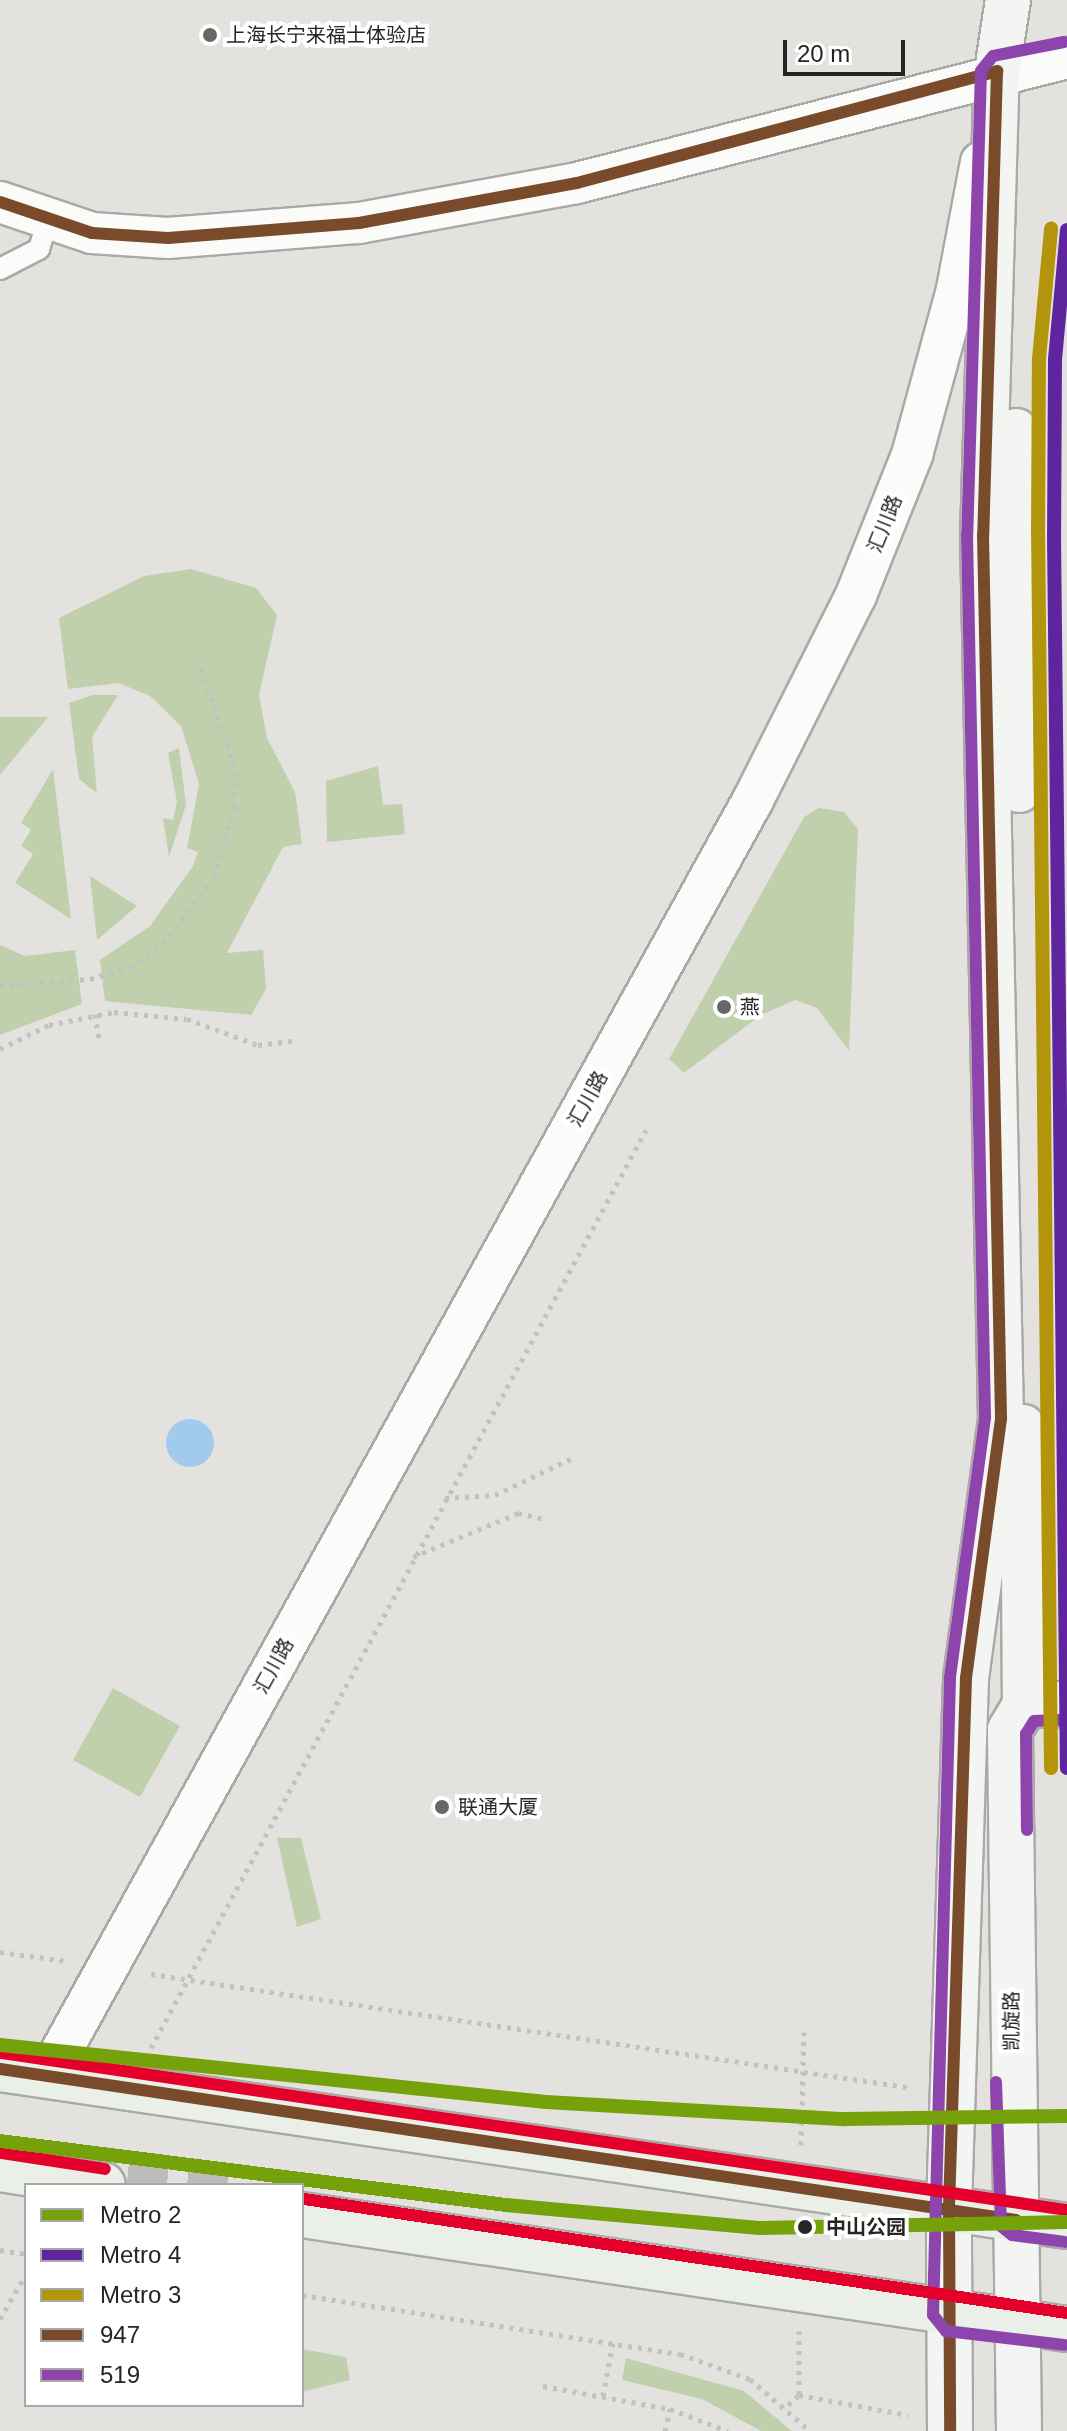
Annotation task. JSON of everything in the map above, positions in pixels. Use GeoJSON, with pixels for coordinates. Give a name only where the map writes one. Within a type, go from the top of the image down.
{"type":"FeatureCollection","features":[{"type":"Feature","properties":{"kind":"main road"},"geometry":{"type":"LineString","coordinates":[[0,2069],[1067,2226]]}},
{"type":"Feature","properties":{"kind":"main road"},"geometry":{"type":"LineString","coordinates":[[1,2171],[88,2183]]}},
{"type":"Feature","properties":{"kind":"main road"},"geometry":{"type":"LineString","coordinates":[[304,2215],[949,2315],[1067,2329]]}},
{"type":"Feature","properties":{"kind":"street"},"geometry":{"type":"LineString","coordinates":[[1008,0],[1046,1704]]}},
{"type":"Feature","properties":{"kind":"street"},"geometry":{"type":"LineString","coordinates":[[0,202],[92,233],[168,238],[472,207],[1010,69],[1067,58]]}},
{"type":"Feature","properties":{"kind":"street"},"geometry":{"type":"LineString","coordinates":[[950,2431],[949,2208],[956,2094],[966,1678],[1001,1419],[983,535],[1010,69]]}},
{"type":"Feature","properties":{"kind":"street","name":"汇川路"},"geometry":{"type":"LineString","coordinates":[[48,2075],[752,802],[856,595],[912,455],[949,320],[1010,69]]}},
{"type":"Feature","properties":{"kind":"street","name":"凯旋路"},"geometry":{"type":"LineString","coordinates":[[1019,2431],[1010,1730],[1046,1704]]}},
{"type":"Feature","properties":{"kind":"lane"},"geometry":{"type":"LineString","coordinates":[[0,269],[39,249],[48,219]]}},
{"type":"Feature","properties":{"kind":"path"},"geometry":{"type":"LineString","coordinates":[[0,985],[90,979],[131,967],[163,944],[214,877],[235,806],[234,767],[199,662]]}},
{"type":"Feature","properties":{"kind":"path"},"geometry":{"type":"LineString","coordinates":[[0,1049],[95,1014],[149,1013],[224,1029],[258,1045],[293,1041]]}},
{"type":"Feature","properties":{"kind":"path"},"geometry":{"type":"LineString","coordinates":[[95,1014],[99,1038]]}},
{"type":"Feature","properties":{"kind":"path"},"geometry":{"type":"LineString","coordinates":[[129,2088],[646,1130]]}},
{"type":"Feature","properties":{"kind":"path"},"geometry":{"type":"LineString","coordinates":[[445,1498],[495,1495],[573,1458]]}},
{"type":"Feature","properties":{"kind":"path"},"geometry":{"type":"LineString","coordinates":[[413,1557],[518,1513],[545,1519]]}},
{"type":"Feature","properties":{"kind":"path"},"geometry":{"type":"LineString","coordinates":[[0,1952],[956,2094]]}},
{"type":"Feature","properties":{"kind":"path"},"geometry":{"type":"LineString","coordinates":[[803,2071],[804,2032]]}},
{"type":"Feature","properties":{"kind":"path"},"geometry":{"type":"LineString","coordinates":[[0,2250],[24,2254]]}},
{"type":"Feature","properties":{"kind":"path"},"geometry":{"type":"LineString","coordinates":[[0,2319],[24,2277]]}},
{"type":"Feature","properties":{"kind":"path"},"geometry":{"type":"LineString","coordinates":[[304,2295],[613,2342],[715,2364],[788,2405],[810,2431]]}},
{"type":"Feature","properties":{"kind":"path"},"geometry":{"type":"LineString","coordinates":[[603,2396],[613,2342]]}},
{"type":"Feature","properties":{"kind":"path"},"geometry":{"type":"LineString","coordinates":[[798,2377],[799,2395]]}},
{"type":"Feature","properties":{"kind":"path"},"geometry":{"type":"LineString","coordinates":[[543,2386],[670,2409],[728,2431]]}},
{"type":"Feature","properties":{"kind":"path"},"geometry":{"type":"LineString","coordinates":[[788,2405],[799,2395]]}},
{"type":"Feature","properties":{"kind":"path"},"geometry":{"type":"LineString","coordinates":[[799,2395],[816,2399]]}},
{"type":"Feature","properties":{"kind":"path"},"geometry":{"type":"LineString","coordinates":[[665,2431],[670,2409]]}},
{"type":"Feature","properties":{"kind":"green space"},"geometry":{"type":"Polygon","coordinates":[[[191,569],[256,588],[277,615],[259,695],[267,738],[295,792],[302,844],[283,847],[227,953],[263,950],[266,989],[251,1015],[105,1001],[100,960],[150,926],[193,866],[198,852],[187,848],[199,784],[181,726],[150,696],[119,683],[68,689],[59,618],[144,576],[191,569]]]}},
{"type":"Feature","properties":{"kind":"green space"},"geometry":{"type":"Polygon","coordinates":[[[92,695],[118,695],[92,737],[97,793],[79,779],[69,703],[92,695]]]}},
{"type":"Feature","properties":{"kind":"green space"},"geometry":{"type":"Polygon","coordinates":[[[0,717],[48,717],[0,775],[0,717]]]}},
{"type":"Feature","properties":{"kind":"green space"},"geometry":{"type":"Polygon","coordinates":[[[179,748],[186,805],[169,857],[163,818],[173,820],[177,802],[168,753],[179,748]]]}},
{"type":"Feature","properties":{"kind":"green space"},"geometry":{"type":"Polygon","coordinates":[[[378,766],[383,805],[402,804],[405,834],[327,842],[326,781],[378,766]]]}},
{"type":"Feature","properties":{"kind":"green space"},"geometry":{"type":"Polygon","coordinates":[[[53,769],[71,919],[15,883],[33,854],[21,846],[31,830],[21,823],[53,769]]]}},
{"type":"Feature","properties":{"kind":"green space"},"geometry":{"type":"Polygon","coordinates":[[[819,808],[844,812],[858,829],[849,1051],[817,1008],[795,1000],[761,1015],[684,1073],[669,1059],[804,817],[819,808]]]}},
{"type":"Feature","properties":{"kind":"green space"},"geometry":{"type":"Polygon","coordinates":[[[90,876],[137,906],[97,940],[90,876]]]}},
{"type":"Feature","properties":{"kind":"green space"},"geometry":{"type":"Polygon","coordinates":[[[0,945],[25,956],[75,950],[82,1004],[0,1035],[0,945]]]}},
{"type":"Feature","properties":{"kind":"green space"},"geometry":{"type":"Polygon","coordinates":[[[113,1688],[180,1726],[140,1797],[73,1760],[113,1688]]]}},
{"type":"Feature","properties":{"kind":"green space"},"geometry":{"type":"Polygon","coordinates":[[[277,1838],[301,1838],[321,1919],[297,1927],[277,1838]]]}},
{"type":"Feature","properties":{"kind":"green space"},"geometry":{"type":"Polygon","coordinates":[[[304,2349],[346,2357],[350,2380],[304,2392],[304,2349]]]}},
{"type":"Feature","properties":{"kind":"green space"},"geometry":{"type":"Polygon","coordinates":[[[626,2358],[744,2391],[792,2431],[761,2431],[702,2399],[622,2380],[626,2358]]]}},
{"type":"Feature","properties":{"kind":"water"},"geometry":{"type":"Polygon","coordinates":[[[190,1419],[207,1426],[214,1443],[207,1460],[190,1467],[173,1460],[166,1443],[173,1426],[190,1419]]]}},
{"type":"Feature","properties":{"kind":"tunnel"},"geometry":{"type":"LineString","coordinates":[[68,2169],[209,2183]]}},
{"type":"Feature","properties":{"kind":"railway"},"geometry":{"type":"LineString","coordinates":[[1065,1647],[1067,1626]]}},
{"type":"Feature","properties":{"kind":"metro line","name":"3"},"geometry":{"type":"LineString","coordinates":[[1051,229],[1039,359],[1038,535],[1051,1768]]}},
{"type":"Feature","properties":{"kind":"metro line","name":"4"},"geometry":{"type":"LineString","coordinates":[[1067,230],[1055,359],[1054,535],[1067,1768]]}},
{"type":"Feature","properties":{"kind":"metro line","name":"2"},"geometry":{"type":"LineString","coordinates":[[0,2045],[546,2102],[845,2119],[1067,2116]]}},
{"type":"Feature","properties":{"kind":"metro line","name":"2"},"geometry":{"type":"LineString","coordinates":[[0,2141],[506,2205],[759,2228],[1067,2222]]}},
{"type":"Feature","properties":{"kind":"transit line","name":"519"},"geometry":{"type":"LineString","coordinates":[[1064,42],[993,56],[981,71],[967,535],[985,1418],[950,1678],[933,2315],[946,2331],[1065,2345]]}},
{"type":"Feature","properties":{"kind":"transit line","name":"947"},"geometry":{"type":"LineString","coordinates":[[0,202],[92,233],[168,238],[359,223],[577,183],[997,71],[983,535],[1001,1419],[966,1678],[949,2208],[950,2431]]}},
{"type":"Feature","properties":{"kind":"transit line","name":"519"},"geometry":{"type":"LineString","coordinates":[[1027,1830],[1026,1734],[1034,1721],[1067,1720]]}},
{"type":"Feature","properties":{"kind":"transit line"},"geometry":{"type":"LineString","coordinates":[[2,2053],[1067,2210]]}},
{"type":"Feature","properties":{"kind":"transit line","name":"947"},"geometry":{"type":"LineString","coordinates":[[0,2069],[1016,2220]]}},
{"type":"Feature","properties":{"kind":"transit line","name":"519"},"geometry":{"type":"LineString","coordinates":[[996,2082],[1001,2226],[1012,2235],[1065,2242]]}},
{"type":"Feature","properties":{"kind":"transit line"},"geometry":{"type":"LineString","coordinates":[[2,2153],[105,2169]]}},
{"type":"Feature","properties":{"kind":"transit line"},"geometry":{"type":"LineString","coordinates":[[304,2199],[1067,2313]]}},
{"type":"Feature","properties":{"kind":"place","name":"上海长宁来福士体验店"},"geometry":{"type":"Point","coordinates":[210,35]}},
{"type":"Feature","properties":{"kind":"place","name":"燕"},"geometry":{"type":"Point","coordinates":[724,1007]}},
{"type":"Feature","properties":{"kind":"place","name":"联通大厦"},"geometry":{"type":"Point","coordinates":[442,1807]}},
{"type":"Feature","properties":{"kind":"place","name":"中山公园"},"geometry":{"type":"Point","coordinates":[805,2227]}}]}
